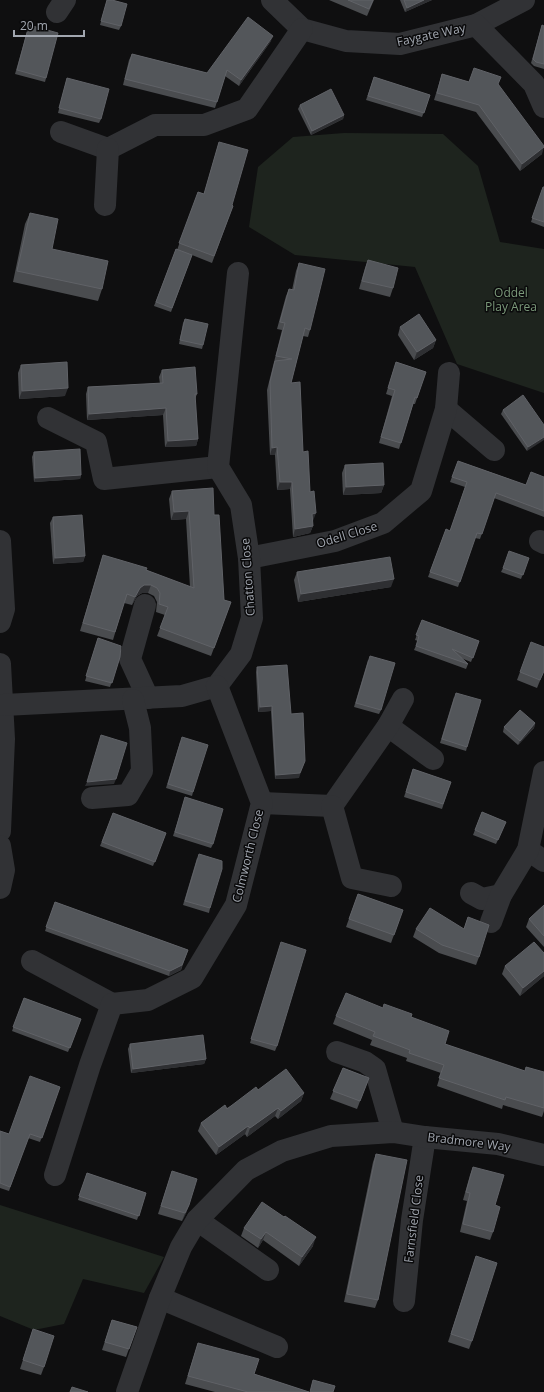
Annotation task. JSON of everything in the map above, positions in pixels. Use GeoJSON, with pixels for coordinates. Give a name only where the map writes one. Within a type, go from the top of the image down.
{"type":"FeatureCollection","features":[{"type":"Feature","properties":{"kind":"street","name":"Faygate Way"},"geometry":{"type":"LineString","coordinates":[[272,0],[302,29],[346,41],[400,44],[476,25],[524,0]]}},
{"type":"Feature","properties":{"kind":"street"},"geometry":{"type":"LineString","coordinates":[[476,25],[539,85],[544,107]]}},
{"type":"Feature","properties":{"kind":"street"},"geometry":{"type":"LineString","coordinates":[[61,132],[108,149],[155,125],[204,125],[247,109],[302,29]]}},
{"type":"Feature","properties":{"kind":"street"},"geometry":{"type":"LineString","coordinates":[[105,205],[108,149]]}},
{"type":"Feature","properties":{"kind":"street"},"geometry":{"type":"LineString","coordinates":[[48,418],[96,442],[104,479],[218,467],[238,273]]}},
{"type":"Feature","properties":{"kind":"street","name":"Odell Close"},"geometry":{"type":"LineString","coordinates":[[249,558],[335,541],[383,524],[421,491],[446,409],[450,373]]}},
{"type":"Feature","properties":{"kind":"street"},"geometry":{"type":"LineString","coordinates":[[446,409],[494,450]]}},
{"type":"Feature","properties":{"kind":"street","name":"Chatton Close"},"geometry":{"type":"LineString","coordinates":[[217,686],[241,654],[252,618],[249,558],[241,505],[218,467]]}},
{"type":"Feature","properties":{"kind":"street"},"geometry":{"type":"LineString","coordinates":[[0,541],[4,609],[0,622]]}},
{"type":"Feature","properties":{"kind":"street"},"geometry":{"type":"LineString","coordinates":[[92,798],[128,795],[142,771],[140,728],[141,699],[130,659],[145,605]]}},
{"type":"Feature","properties":{"kind":"street"},"geometry":{"type":"LineString","coordinates":[[0,664],[4,705],[4,752],[0,831]]}},
{"type":"Feature","properties":{"kind":"street"},"geometry":{"type":"LineString","coordinates":[[4,705],[182,696],[217,686]]}},
{"type":"Feature","properties":{"kind":"street","name":"Colmworth Close"},"geometry":{"type":"LineString","coordinates":[[112,1004],[148,1000],[192,978],[236,905],[262,803],[217,686]]}},
{"type":"Feature","properties":{"kind":"street"},"geometry":{"type":"LineString","coordinates":[[391,886],[352,878],[332,806],[388,726],[403,699]]}},
{"type":"Feature","properties":{"kind":"street"},"geometry":{"type":"LineString","coordinates":[[388,726],[433,759]]}},
{"type":"Feature","properties":{"kind":"street"},"geometry":{"type":"LineString","coordinates":[[491,922],[501,895],[536,855],[544,772]]}},
{"type":"Feature","properties":{"kind":"street","name":"Colmworth Close"},"geometry":{"type":"LineString","coordinates":[[262,803],[332,806]]}},
{"type":"Feature","properties":{"kind":"street"},"geometry":{"type":"LineString","coordinates":[[0,846],[4,870],[0,888]]}},
{"type":"Feature","properties":{"kind":"street"},"geometry":{"type":"LineString","coordinates":[[471,893],[482,899],[501,895]]}},
{"type":"Feature","properties":{"kind":"street"},"geometry":{"type":"LineString","coordinates":[[32,961],[112,1004],[90,1065],[55,1174]]}},
{"type":"Feature","properties":{"kind":"street"},"geometry":{"type":"LineString","coordinates":[[337,1052],[365,1062],[375,1069],[393,1132]]}},
{"type":"Feature","properties":{"kind":"street","name":"Bradmore Way"},"geometry":{"type":"LineString","coordinates":[[127,1392],[160,1298],[181,1247],[197,1220],[246,1170],[282,1151],[331,1136],[393,1132],[425,1137],[498,1144],[544,1155]]}},
{"type":"Feature","properties":{"kind":"street","name":"Farnsfield Close"},"geometry":{"type":"LineString","coordinates":[[404,1301],[412,1220],[425,1137]]}},
{"type":"Feature","properties":{"kind":"street"},"geometry":{"type":"LineString","coordinates":[[197,1220],[268,1270]]}},
{"type":"Feature","properties":{"kind":"street"},"geometry":{"type":"LineString","coordinates":[[160,1298],[277,1347]]}},
{"type":"Feature","properties":{"kind":"green space","name":"Oddel Play Area"},"geometry":{"type":"Polygon","coordinates":[[[344,133],[443,134],[478,166],[500,242],[544,249],[544,393],[457,364],[415,267],[295,255],[249,227],[258,167],[293,137],[344,133]]]}},
{"type":"Feature","properties":{"kind":"green space"},"geometry":{"type":"Polygon","coordinates":[[[0,1205],[164,1257],[144,1293],[83,1279],[64,1324],[34,1330],[0,1316],[0,1205]]]}},
{"type":"Feature","properties":{"kind":"building"},"geometry":{"type":"Polygon","coordinates":[[[107,0],[127,4],[121,26],[101,21],[107,0]]]}},
{"type":"Feature","properties":{"kind":"building"},"geometry":{"type":"Polygon","coordinates":[[[348,0],[373,0],[369,9],[348,0]]]}},
{"type":"Feature","properties":{"kind":"building"},"geometry":{"type":"Polygon","coordinates":[[[404,0],[424,0],[407,8],[404,0]]]}},
{"type":"Feature","properties":{"kind":"building"},"geometry":{"type":"Polygon","coordinates":[[[248,17],[273,36],[241,80],[227,70],[217,102],[125,79],[132,54],[207,73],[248,17]]]}},
{"type":"Feature","properties":{"kind":"building"},"geometry":{"type":"Polygon","coordinates":[[[29,25],[58,33],[46,78],[17,70],[29,25]]]}},
{"type":"Feature","properties":{"kind":"building"},"geometry":{"type":"Polygon","coordinates":[[[542,25],[544,26],[544,64],[536,62],[533,59],[542,25]]]}},
{"type":"Feature","properties":{"kind":"building"},"geometry":{"type":"Polygon","coordinates":[[[474,68],[501,77],[498,84],[544,146],[522,164],[479,105],[437,93],[442,74],[469,82],[474,68]]]}},
{"type":"Feature","properties":{"kind":"building"},"geometry":{"type":"Polygon","coordinates":[[[374,77],[430,95],[424,113],[368,96],[374,77]]]}},
{"type":"Feature","properties":{"kind":"building"},"geometry":{"type":"Polygon","coordinates":[[[67,78],[109,89],[101,119],[59,108],[67,78]]]}},
{"type":"Feature","properties":{"kind":"building"},"geometry":{"type":"Polygon","coordinates":[[[331,89],[344,115],[312,131],[300,105],[331,89]]]}},
{"type":"Feature","properties":{"kind":"building"},"geometry":{"type":"Polygon","coordinates":[[[219,142],[248,150],[232,205],[233,206],[214,256],[179,243],[198,192],[204,194],[219,142]]]}},
{"type":"Feature","properties":{"kind":"building"},"geometry":{"type":"Polygon","coordinates":[[[544,187],[544,222],[532,218],[544,187]]]}},
{"type":"Feature","properties":{"kind":"building"},"geometry":{"type":"Polygon","coordinates":[[[30,213],[58,219],[52,249],[108,261],[102,289],[17,271],[30,213]]]}},
{"type":"Feature","properties":{"kind":"building"},"geometry":{"type":"Polygon","coordinates":[[[176,249],[192,255],[172,308],[156,302],[176,249]]]}},
{"type":"Feature","properties":{"kind":"building"},"geometry":{"type":"Polygon","coordinates":[[[368,260],[398,268],[393,288],[362,281],[368,260]]]}},
{"type":"Feature","properties":{"kind":"building"},"geometry":{"type":"Polygon","coordinates":[[[299,263],[325,269],[310,330],[305,328],[291,383],[300,382],[303,452],[308,451],[310,492],[314,491],[316,513],[312,514],[313,526],[295,529],[292,482],[280,482],[277,447],[272,448],[270,382],[275,361],[292,359],[276,356],[285,323],[280,322],[289,289],[294,290],[299,263]]]}},
{"type":"Feature","properties":{"kind":"building"},"geometry":{"type":"Polygon","coordinates":[[[419,314],[436,340],[417,352],[400,327],[419,314]]]}},
{"type":"Feature","properties":{"kind":"building"},"geometry":{"type":"Polygon","coordinates":[[[185,319],[208,324],[203,345],[180,340],[185,319]]]}},
{"type":"Feature","properties":{"kind":"building"},"geometry":{"type":"Polygon","coordinates":[[[67,362],[68,388],[22,391],[21,365],[67,362]]]}},
{"type":"Feature","properties":{"kind":"building"},"geometry":{"type":"Polygon","coordinates":[[[396,362],[426,372],[417,398],[415,397],[401,443],[381,437],[395,390],[388,388],[396,362]]]}},
{"type":"Feature","properties":{"kind":"building"},"geometry":{"type":"Polygon","coordinates":[[[195,367],[198,439],[168,441],[166,408],[89,414],[88,387],[163,383],[162,370],[195,367]]]}},
{"type":"Feature","properties":{"kind":"building"},"geometry":{"type":"Polygon","coordinates":[[[523,395],[544,425],[544,437],[528,447],[503,410],[523,395]]]}},
{"type":"Feature","properties":{"kind":"building"},"geometry":{"type":"Polygon","coordinates":[[[80,449],[81,475],[35,478],[34,452],[80,449]]]}},
{"type":"Feature","properties":{"kind":"building"},"geometry":{"type":"Polygon","coordinates":[[[458,461],[526,485],[531,472],[544,477],[544,511],[496,493],[482,534],[477,533],[460,582],[430,572],[446,529],[450,531],[467,482],[452,477],[458,461]]]}},
{"type":"Feature","properties":{"kind":"building"},"geometry":{"type":"Polygon","coordinates":[[[383,463],[384,485],[346,487],[345,465],[383,463]]]}},
{"type":"Feature","properties":{"kind":"building"},"geometry":{"type":"Polygon","coordinates":[[[213,488],[214,515],[219,515],[224,600],[231,602],[214,648],[160,628],[168,607],[159,604],[160,593],[157,588],[151,585],[144,585],[140,588],[135,597],[127,594],[115,632],[83,623],[103,555],[147,568],[146,570],[194,588],[189,511],[174,512],[172,491],[213,488]]]}},
{"type":"Feature","properties":{"kind":"building"},"geometry":{"type":"Polygon","coordinates":[[[82,515],[85,556],[55,558],[53,517],[82,515]]]}},
{"type":"Feature","properties":{"kind":"building"},"geometry":{"type":"Polygon","coordinates":[[[509,551],[529,558],[523,575],[503,568],[509,551]]]}},
{"type":"Feature","properties":{"kind":"building"},"geometry":{"type":"Polygon","coordinates":[[[390,557],[394,579],[301,594],[297,572],[390,557]]]}},
{"type":"Feature","properties":{"kind":"building"},"geometry":{"type":"Polygon","coordinates":[[[422,620],[479,641],[473,658],[452,649],[468,664],[416,646],[419,636],[416,635],[422,620]]]}},
{"type":"Feature","properties":{"kind":"building"},"geometry":{"type":"Polygon","coordinates":[[[98,638],[121,646],[120,657],[112,683],[86,676],[98,638]]]}},
{"type":"Feature","properties":{"kind":"building"},"geometry":{"type":"Polygon","coordinates":[[[531,642],[544,647],[544,671],[540,680],[520,672],[531,642]]]}},
{"type":"Feature","properties":{"kind":"building"},"geometry":{"type":"Polygon","coordinates":[[[370,656],[395,663],[381,710],[356,703],[370,656]]]}},
{"type":"Feature","properties":{"kind":"building"},"geometry":{"type":"Polygon","coordinates":[[[287,665],[291,714],[303,713],[305,761],[300,773],[276,775],[272,706],[260,707],[257,667],[287,665]]]}},
{"type":"Feature","properties":{"kind":"building"},"geometry":{"type":"Polygon","coordinates":[[[456,693],[481,700],[467,747],[442,739],[456,693]]]}},
{"type":"Feature","properties":{"kind":"building"},"geometry":{"type":"Polygon","coordinates":[[[520,710],[535,723],[520,741],[504,727],[520,710]]]}},
{"type":"Feature","properties":{"kind":"building"},"geometry":{"type":"Polygon","coordinates":[[[101,735],[127,743],[116,779],[87,782],[101,735]]]}},
{"type":"Feature","properties":{"kind":"building"},"geometry":{"type":"Polygon","coordinates":[[[182,737],[208,745],[193,792],[168,784],[182,737]]]}},
{"type":"Feature","properties":{"kind":"building"},"geometry":{"type":"Polygon","coordinates":[[[413,769],[451,782],[443,804],[406,792],[413,769]]]}},
{"type":"Feature","properties":{"kind":"building"},"geometry":{"type":"Polygon","coordinates":[[[185,797],[223,809],[213,844],[175,832],[185,797]]]}},
{"type":"Feature","properties":{"kind":"building"},"geometry":{"type":"Polygon","coordinates":[[[482,812],[506,822],[498,840],[475,830],[482,812]]]}},
{"type":"Feature","properties":{"kind":"building"},"geometry":{"type":"Polygon","coordinates":[[[113,813],[166,833],[155,862],[102,842],[113,813]]]}},
{"type":"Feature","properties":{"kind":"building"},"geometry":{"type":"Polygon","coordinates":[[[199,854],[222,861],[222,869],[210,908],[185,901],[199,854]]]}},
{"type":"Feature","properties":{"kind":"building"},"geometry":{"type":"Polygon","coordinates":[[[358,894],[403,910],[394,935],[349,919],[358,894]]]}},
{"type":"Feature","properties":{"kind":"building"},"geometry":{"type":"Polygon","coordinates":[[[55,902],[188,950],[182,965],[170,971],[46,927],[55,902]]]}},
{"type":"Feature","properties":{"kind":"building"},"geometry":{"type":"Polygon","coordinates":[[[544,905],[544,936],[529,919],[544,905]]]}},
{"type":"Feature","properties":{"kind":"building"},"geometry":{"type":"Polygon","coordinates":[[[430,908],[464,929],[468,917],[489,925],[479,957],[442,945],[416,929],[430,908]]]}},
{"type":"Feature","properties":{"kind":"building"},"geometry":{"type":"Polygon","coordinates":[[[281,942],[306,950],[277,1046],[251,1039],[281,942]]]}},
{"type":"Feature","properties":{"kind":"building"},"geometry":{"type":"Polygon","coordinates":[[[534,942],[544,953],[544,971],[523,988],[505,966],[534,942]]]}},
{"type":"Feature","properties":{"kind":"building"},"geometry":{"type":"Polygon","coordinates":[[[346,993],[383,1008],[384,1004],[412,1014],[411,1017],[449,1031],[445,1044],[525,1071],[526,1067],[544,1072],[544,1108],[506,1097],[505,1100],[439,1078],[444,1065],[409,1053],[410,1050],[373,1036],[375,1032],[336,1016],[346,993]]]}},
{"type":"Feature","properties":{"kind":"building"},"geometry":{"type":"Polygon","coordinates":[[[24,998],[81,1019],[70,1048],[13,1027],[24,998]]]}},
{"type":"Feature","properties":{"kind":"building"},"geometry":{"type":"Polygon","coordinates":[[[203,1035],[206,1059],[133,1069],[130,1044],[203,1035]]]}},
{"type":"Feature","properties":{"kind":"building"},"geometry":{"type":"Polygon","coordinates":[[[343,1068],[369,1078],[360,1101],[333,1091],[343,1068]]]}},
{"type":"Feature","properties":{"kind":"building"},"geometry":{"type":"Polygon","coordinates":[[[286,1069],[304,1093],[281,1111],[278,1108],[250,1128],[248,1126],[219,1147],[201,1123],[225,1105],[227,1109],[256,1087],[258,1090],[286,1069]]]}},
{"type":"Feature","properties":{"kind":"building"},"geometry":{"type":"Polygon","coordinates":[[[30,1076],[60,1087],[42,1138],[30,1134],[10,1187],[0,1183],[0,1131],[9,1134],[30,1076]]]}},
{"type":"Feature","properties":{"kind":"building"},"geometry":{"type":"Polygon","coordinates":[[[376,1154],[407,1160],[378,1300],[347,1294],[376,1154]]]}},
{"type":"Feature","properties":{"kind":"building"},"geometry":{"type":"Polygon","coordinates":[[[473,1167],[504,1175],[495,1205],[500,1207],[493,1232],[463,1224],[470,1193],[466,1192],[473,1167]]]}},
{"type":"Feature","properties":{"kind":"building"},"geometry":{"type":"Polygon","coordinates":[[[172,1171],[197,1179],[185,1213],[161,1206],[172,1171]]]}},
{"type":"Feature","properties":{"kind":"building"},"geometry":{"type":"Polygon","coordinates":[[[87,1173],[146,1193],[139,1216],[79,1196],[87,1173]]]}},
{"type":"Feature","properties":{"kind":"building"},"geometry":{"type":"Polygon","coordinates":[[[262,1202],[316,1237],[302,1257],[266,1232],[261,1239],[244,1228],[262,1202]]]}},
{"type":"Feature","properties":{"kind":"building"},"geometry":{"type":"Polygon","coordinates":[[[476,1256],[497,1263],[472,1341],[451,1334],[476,1256]]]}},
{"type":"Feature","properties":{"kind":"building"},"geometry":{"type":"Polygon","coordinates":[[[112,1320],[137,1327],[129,1349],[105,1342],[112,1320]]]}},
{"type":"Feature","properties":{"kind":"building"},"geometry":{"type":"Polygon","coordinates":[[[33,1329],[54,1336],[44,1367],[23,1360],[33,1329]]]}},
{"type":"Feature","properties":{"kind":"building"},"geometry":{"type":"Polygon","coordinates":[[[198,1343],[259,1359],[254,1374],[309,1392],[248,1392],[188,1376],[198,1343]]]}},
{"type":"Feature","properties":{"kind":"building"},"geometry":{"type":"Polygon","coordinates":[[[313,1380],[335,1386],[333,1392],[310,1392],[313,1380]]]}},
{"type":"Feature","properties":{"kind":"building"},"geometry":{"type":"Polygon","coordinates":[[[72,1387],[88,1392],[70,1392],[72,1387]]]}}]}
